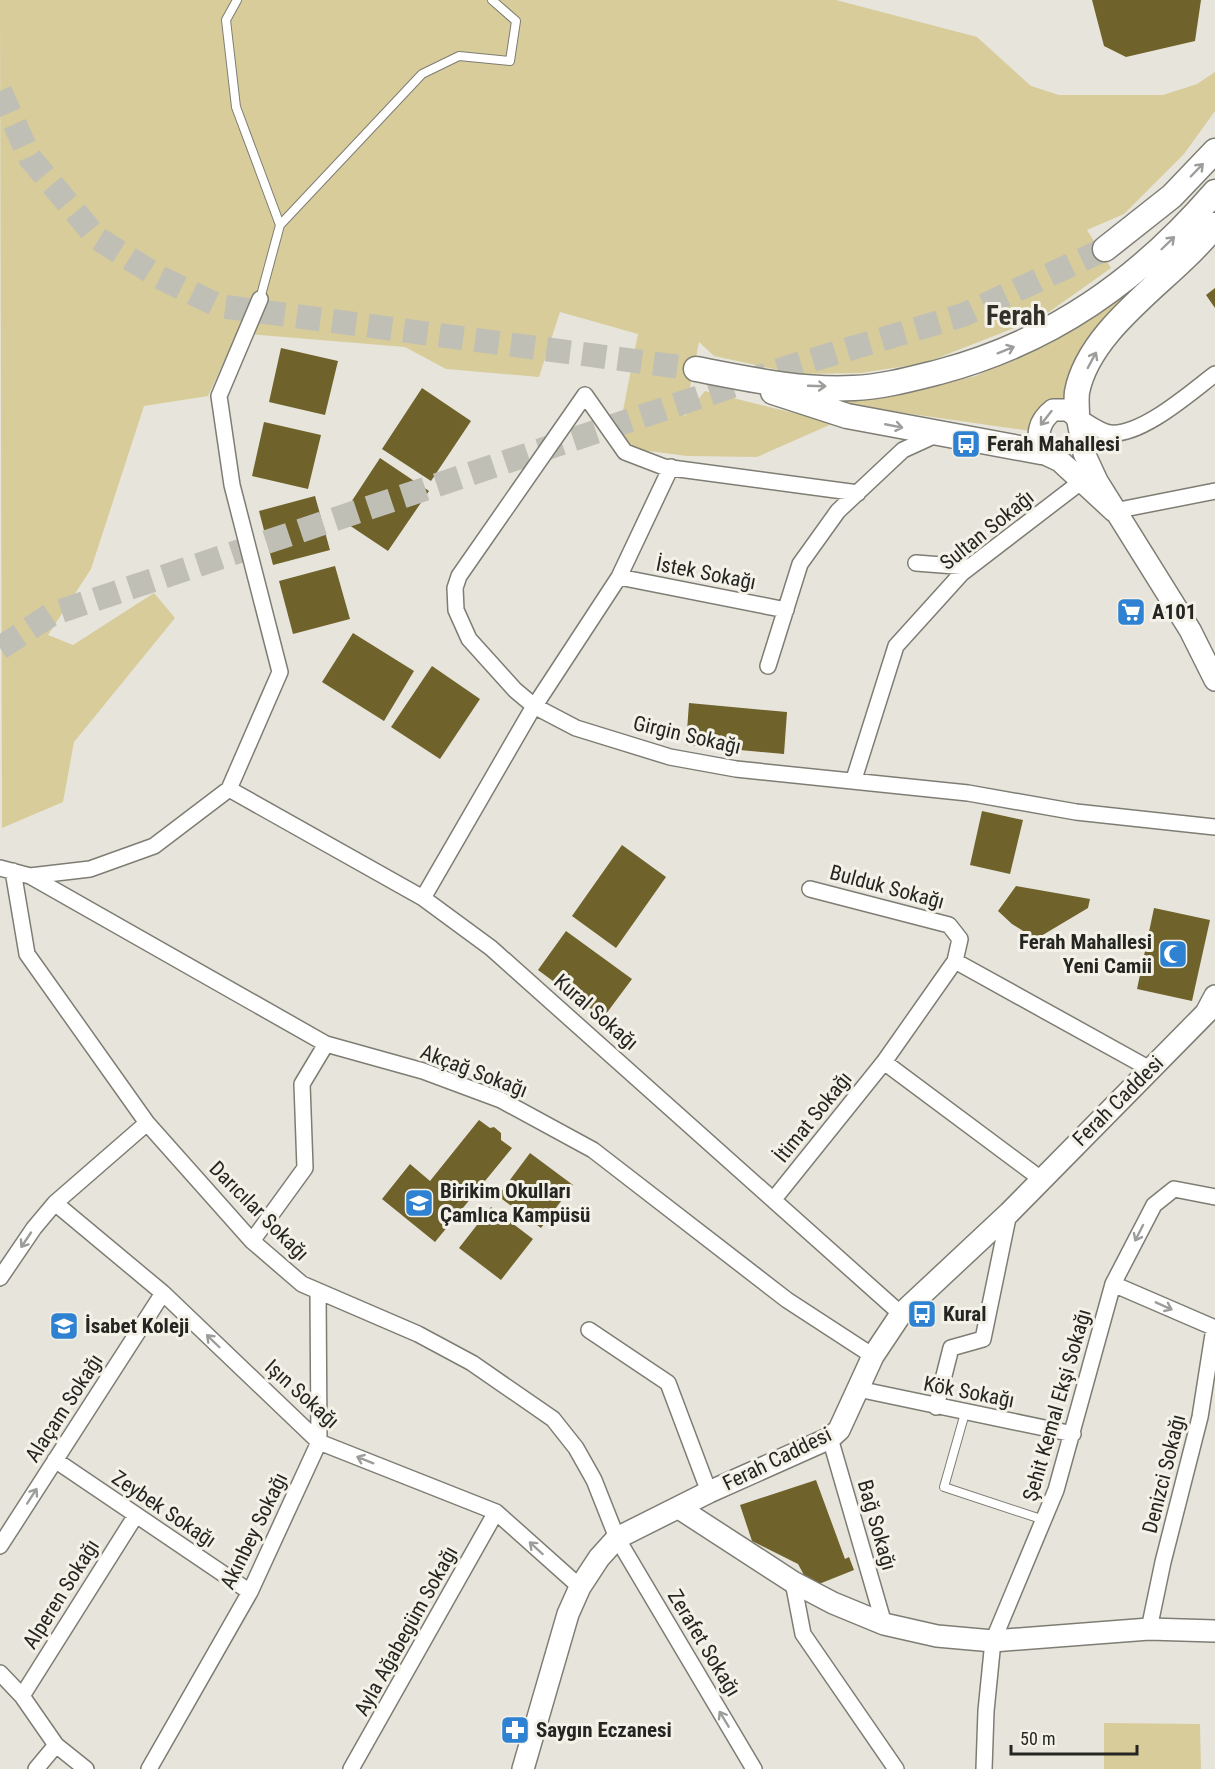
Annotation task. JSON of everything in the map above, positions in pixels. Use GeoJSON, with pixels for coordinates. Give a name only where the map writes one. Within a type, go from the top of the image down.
{"type":"FeatureCollection","features":[{"type":"Feature","properties":{"kind":"main road"},"geometry":{"type":"LineString","coordinates":[[1105,249],[1172,196],[1215,151]]}},
{"type":"Feature","properties":{"kind":"main road"},"geometry":{"type":"LineString","coordinates":[[1041,452],[938,434],[824,410],[696,369],[792,385],[854,388],[905,381],[963,366],[1009,349],[1059,325],[1119,285],[1183,229],[1215,192]]}},
{"type":"Feature","properties":{"kind":"main road"},"geometry":{"type":"LineString","coordinates":[[1077,416],[1077,392],[1091,359],[1116,324],[1215,225]]}},
{"type":"Feature","properties":{"kind":"street"},"geometry":{"type":"LineString","coordinates":[[6,870],[30,876],[90,869],[154,846],[229,789],[280,672],[232,485],[219,396],[260,299]]}},
{"type":"Feature","properties":{"kind":"street"},"geometry":{"type":"LineString","coordinates":[[1114,511],[1059,461],[1041,452],[1038,433],[1045,416],[1053,410],[1067,410],[1110,433],[1128,430],[1162,415],[1215,374]]}},
{"type":"Feature","properties":{"kind":"street","name":"Girgin Sokağı"},"geometry":{"type":"LineString","coordinates":[[670,467],[625,452],[585,395],[459,576],[455,588],[456,610],[468,639],[515,690],[534,706],[576,728],[670,757],[736,769],[854,779],[968,793],[1087,814],[1215,827]]}},
{"type":"Feature","properties":{"kind":"street"},"geometry":{"type":"LineString","coordinates":[[1077,416],[1084,453],[1114,511],[1190,630],[1215,680]]}},
{"type":"Feature","properties":{"kind":"street"},"geometry":{"type":"LineString","coordinates":[[768,666],[800,564],[838,511],[903,450],[938,434]]}},
{"type":"Feature","properties":{"kind":"street"},"geometry":{"type":"LineString","coordinates":[[423,898],[534,706],[619,577],[670,467],[858,493]]}},
{"type":"Feature","properties":{"kind":"street","name":"Sultan Sokağı"},"geometry":{"type":"LineString","coordinates":[[854,779],[896,646],[968,567],[1082,482]]}},
{"type":"Feature","properties":{"kind":"street"},"geometry":{"type":"LineString","coordinates":[[1114,511],[1215,491]]}},
{"type":"Feature","properties":{"kind":"street"},"geometry":{"type":"LineString","coordinates":[[916,563],[968,567]]}},
{"type":"Feature","properties":{"kind":"street","name":"İstek Sokağı"},"geometry":{"type":"LineString","coordinates":[[619,577],[786,610]]}},
{"type":"Feature","properties":{"kind":"street","name":"Kural Sokağı"},"geometry":{"type":"LineString","coordinates":[[229,789],[423,898],[491,948],[901,1314]]}},
{"type":"Feature","properties":{"kind":"street","name":"Darıcılar Sokağı"},"geometry":{"type":"LineString","coordinates":[[6,870],[27,954],[147,1124],[252,1241],[302,1284],[418,1334],[472,1363],[553,1419],[576,1448],[594,1480],[617,1538]]}},
{"type":"Feature","properties":{"kind":"street","name":"Akçağ Sokağı"},"geometry":{"type":"LineString","coordinates":[[30,876],[326,1044],[423,1071],[501,1100],[593,1150],[787,1300],[873,1356]]}},
{"type":"Feature","properties":{"kind":"street","name":"Bulduk Sokağı"},"geometry":{"type":"LineString","coordinates":[[810,889],[950,925],[960,939],[955,961]]}},
{"type":"Feature","properties":{"kind":"street"},"geometry":{"type":"LineString","coordinates":[[955,961],[1150,1069]]}},
{"type":"Feature","properties":{"kind":"street","name":"İtimat Sokağı"},"geometry":{"type":"LineString","coordinates":[[774,1199],[884,1062],[955,961]]}},
{"type":"Feature","properties":{"kind":"street","name":"Ferah Caddesi"},"geometry":{"type":"LineString","coordinates":[[523,1769],[568,1614],[580,1587],[599,1558],[617,1538],[709,1492],[830,1438],[839,1430],[873,1356],[901,1314],[1009,1213],[1212,1008]]}},
{"type":"Feature","properties":{"kind":"street"},"geometry":{"type":"LineString","coordinates":[[252,1241],[305,1168],[302,1084],[326,1044]]}},
{"type":"Feature","properties":{"kind":"street"},"geometry":{"type":"LineString","coordinates":[[884,1062],[1041,1179]]}},
{"type":"Feature","properties":{"kind":"street"},"geometry":{"type":"LineString","coordinates":[[0,1278],[34,1228],[55,1203],[147,1124]]}},
{"type":"Feature","properties":{"kind":"street","name":"Şehit Kemal Ekşi Sokağı"},"geometry":{"type":"LineString","coordinates":[[984,1769],[986,1711],[993,1641],[1045,1520],[1073,1434],[1113,1284],[1154,1205],[1174,1189],[1215,1197]]}},
{"type":"Feature","properties":{"kind":"street","name":"Işın Sokağı"},"geometry":{"type":"LineString","coordinates":[[55,1203],[163,1293],[319,1443],[496,1512],[580,1587]]}},
{"type":"Feature","properties":{"kind":"street"},"geometry":{"type":"LineString","coordinates":[[936,1407],[951,1348],[983,1339],[1009,1213]]}},
{"type":"Feature","properties":{"kind":"street"},"geometry":{"type":"LineString","coordinates":[[1113,1284],[1214,1328]]}},
{"type":"Feature","properties":{"kind":"street","name":"Akınbey Sokağı"},"geometry":{"type":"LineString","coordinates":[[149,1769],[250,1592],[319,1443],[318,1291]]}},
{"type":"Feature","properties":{"kind":"street","name":"Alaçam Sokağı"},"geometry":{"type":"LineString","coordinates":[[0,1545],[163,1293]]}},
{"type":"Feature","properties":{"kind":"street","name":"Denizci Sokağı"},"geometry":{"type":"LineString","coordinates":[[1149,1629],[1162,1562],[1208,1419],[1214,1328]]}},
{"type":"Feature","properties":{"kind":"street"},"geometry":{"type":"LineString","coordinates":[[589,1330],[668,1383],[709,1492]]}},
{"type":"Feature","properties":{"kind":"street","name":"Kök Sokağı"},"geometry":{"type":"LineString","coordinates":[[858,1389],[1073,1434]]}},
{"type":"Feature","properties":{"kind":"street","name":"Bağ Sokağı"},"geometry":{"type":"LineString","coordinates":[[830,1438],[884,1624]]}},
{"type":"Feature","properties":{"kind":"street","name":"Zeybek Sokağı"},"geometry":{"type":"LineString","coordinates":[[55,1460],[250,1592]]}},
{"type":"Feature","properties":{"kind":"street"},"geometry":{"type":"LineString","coordinates":[[679,1509],[793,1582],[833,1603],[884,1624],[937,1636],[993,1641],[1149,1629],[1215,1631]]}},
{"type":"Feature","properties":{"kind":"street","name":"Ayla Ağabegüm Sokağı"},"geometry":{"type":"LineString","coordinates":[[351,1769],[496,1512]]}},
{"type":"Feature","properties":{"kind":"street","name":"Alperen Sokağı"},"geometry":{"type":"LineString","coordinates":[[22,1696],[136,1515]]}},
{"type":"Feature","properties":{"kind":"street","name":"Zerafet Sokağı"},"geometry":{"type":"LineString","coordinates":[[617,1538],[754,1769]]}},
{"type":"Feature","properties":{"kind":"street"},"geometry":{"type":"LineString","coordinates":[[793,1582],[803,1634],[896,1769]]}},
{"type":"Feature","properties":{"kind":"street"},"geometry":{"type":"LineString","coordinates":[[0,1673],[22,1696],[56,1744],[86,1769]]}},
{"type":"Feature","properties":{"kind":"street"},"geometry":{"type":"LineString","coordinates":[[36,1769],[56,1744]]}},
{"type":"Feature","properties":{"kind":"lane"},"geometry":{"type":"LineString","coordinates":[[237,0],[226,20],[236,107],[280,225]]}},
{"type":"Feature","properties":{"kind":"lane"},"geometry":{"type":"LineString","coordinates":[[260,299],[280,225],[422,74],[459,56],[510,61],[516,21],[492,0]]}},
{"type":"Feature","properties":{"kind":"lane"},"geometry":{"type":"LineString","coordinates":[[965,1413],[945,1487],[1045,1520]]}},
{"type":"Feature","properties":{"kind":"shaded area"},"geometry":{"type":"Polygon","coordinates":[[[0,0],[836,0],[977,37],[1031,86],[1059,95],[1163,95],[1197,84],[1215,72],[1215,111],[1184,154],[1124,214],[1087,230],[1111,268],[1042,317],[925,363],[861,373],[797,374],[714,356],[699,342],[684,417],[705,391],[834,423],[757,457],[687,456],[626,448],[618,436],[638,334],[560,312],[539,377],[446,369],[405,347],[237,333],[208,396],[144,406],[91,569],[48,635],[73,645],[154,593],[175,618],[74,742],[63,802],[2,828],[0,0]]]}},
{"type":"Feature","properties":{"kind":"shaded area"},"geometry":{"type":"Polygon","coordinates":[[[1158,271],[1074,402],[1045,433],[821,401],[884,398],[976,376],[1076,329],[1158,271]]]}},
{"type":"Feature","properties":{"kind":"shaded area"},"geometry":{"type":"Polygon","coordinates":[[[1104,1723],[1200,1724],[1201,1769],[1104,1769],[1104,1723]]]}},
{"type":"Feature","properties":{"kind":"building"},"geometry":{"type":"Polygon","coordinates":[[[1092,0],[1201,0],[1195,41],[1126,57],[1104,46],[1092,0]]]}},
{"type":"Feature","properties":{"kind":"building"},"geometry":{"type":"Polygon","coordinates":[[[1215,288],[1215,308],[1206,295],[1215,288]]]}},
{"type":"Feature","properties":{"kind":"building"},"geometry":{"type":"Polygon","coordinates":[[[281,348],[338,361],[325,415],[269,402],[281,348]]]}},
{"type":"Feature","properties":{"kind":"building"},"geometry":{"type":"Polygon","coordinates":[[[422,388],[471,421],[431,481],[382,449],[422,388]]]}},
{"type":"Feature","properties":{"kind":"building"},"geometry":{"type":"Polygon","coordinates":[[[264,422],[321,435],[308,489],[252,476],[264,422]]]}},
{"type":"Feature","properties":{"kind":"building"},"geometry":{"type":"Polygon","coordinates":[[[380,458],[429,491],[388,551],[340,519],[380,458]]]}},
{"type":"Feature","properties":{"kind":"building"},"geometry":{"type":"Polygon","coordinates":[[[315,496],[330,550],[273,565],[259,511],[315,496]]]}},
{"type":"Feature","properties":{"kind":"building"},"geometry":{"type":"Polygon","coordinates":[[[335,566],[350,619],[293,634],[279,581],[335,566]]]}},
{"type":"Feature","properties":{"kind":"building"},"geometry":{"type":"Polygon","coordinates":[[[353,633],[414,671],[384,721],[322,682],[353,633]]]}},
{"type":"Feature","properties":{"kind":"building"},"geometry":{"type":"Polygon","coordinates":[[[432,666],[480,699],[440,759],[391,727],[432,666]]]}},
{"type":"Feature","properties":{"kind":"building"},"geometry":{"type":"Polygon","coordinates":[[[689,703],[787,712],[784,754],[686,745],[689,703]]]}},
{"type":"Feature","properties":{"kind":"building"},"geometry":{"type":"Polygon","coordinates":[[[982,811],[1023,820],[1010,874],[970,865],[982,811]]]}},
{"type":"Feature","properties":{"kind":"building"},"geometry":{"type":"Polygon","coordinates":[[[622,845],[666,877],[616,948],[572,916],[622,845]]]}},
{"type":"Feature","properties":{"kind":"building"},"geometry":{"type":"Polygon","coordinates":[[[1016,886],[1090,899],[1088,908],[1036,939],[1012,924],[998,911],[1016,886]]]}},
{"type":"Feature","properties":{"kind":"building","name":"Ferah Mahallesi Yeni Camii"},"geometry":{"type":"Polygon","coordinates":[[[1154,908],[1210,920],[1192,1001],[1137,989],[1154,908]]]}},
{"type":"Feature","properties":{"kind":"building"},"geometry":{"type":"Polygon","coordinates":[[[566,931],[632,979],[603,1018],[538,970],[566,931]]]}},
{"type":"Feature","properties":{"kind":"building"},"geometry":{"type":"Polygon","coordinates":[[[479,1120],[490,1128],[494,1127],[501,1133],[501,1140],[512,1148],[435,1242],[382,1199],[410,1164],[430,1181],[479,1120]]]}},
{"type":"Feature","properties":{"kind":"building"},"geometry":{"type":"Polygon","coordinates":[[[530,1153],[573,1185],[541,1228],[498,1196],[530,1153]]]}},
{"type":"Feature","properties":{"kind":"building"},"geometry":{"type":"Polygon","coordinates":[[[491,1207],[533,1239],[501,1280],[459,1248],[491,1207]]]}},
{"type":"Feature","properties":{"kind":"building"},"geometry":{"type":"Polygon","coordinates":[[[816,1480],[845,1559],[849,1557],[854,1570],[819,1584],[804,1575],[798,1564],[752,1541],[740,1505],[816,1480]]]}},
{"type":"Feature","properties":{"kind":"tunnel"},"geometry":{"type":"LineString","coordinates":[[0,91],[30,158],[97,238],[159,277],[219,306],[696,369]]}},
{"type":"Feature","properties":{"kind":"tunnel"},"geometry":{"type":"LineString","coordinates":[[0,648],[52,614],[792,366],[963,315],[1105,249]]}},
{"type":"Feature","properties":{"kind":"place","name":"Ferah Mahallesi"},"geometry":{"type":"Point","coordinates":[966,444]}},
{"type":"Feature","properties":{"kind":"place","name":"A101"},"geometry":{"type":"Point","coordinates":[1131,612]}},
{"type":"Feature","properties":{"kind":"place","name":"Ferah Mahallesi Yeni Camii"},"geometry":{"type":"Point","coordinates":[1173,954]}},
{"type":"Feature","properties":{"kind":"place","name":"Birikim Okulları Çamlıca Kampüsü"},"geometry":{"type":"Point","coordinates":[419,1203]}},
{"type":"Feature","properties":{"kind":"place","name":"Kural"},"geometry":{"type":"Point","coordinates":[922,1314]}},
{"type":"Feature","properties":{"kind":"place","name":"İsabet Koleji"},"geometry":{"type":"Point","coordinates":[64,1326]}},
{"type":"Feature","properties":{"kind":"place","name":"Saygın Eczanesi"},"geometry":{"type":"Point","coordinates":[515,1730]}},
{"type":"Feature","properties":{"kind":"district","name":"Ferah"},"geometry":{"type":"Point","coordinates":[1016,316]}}]}
